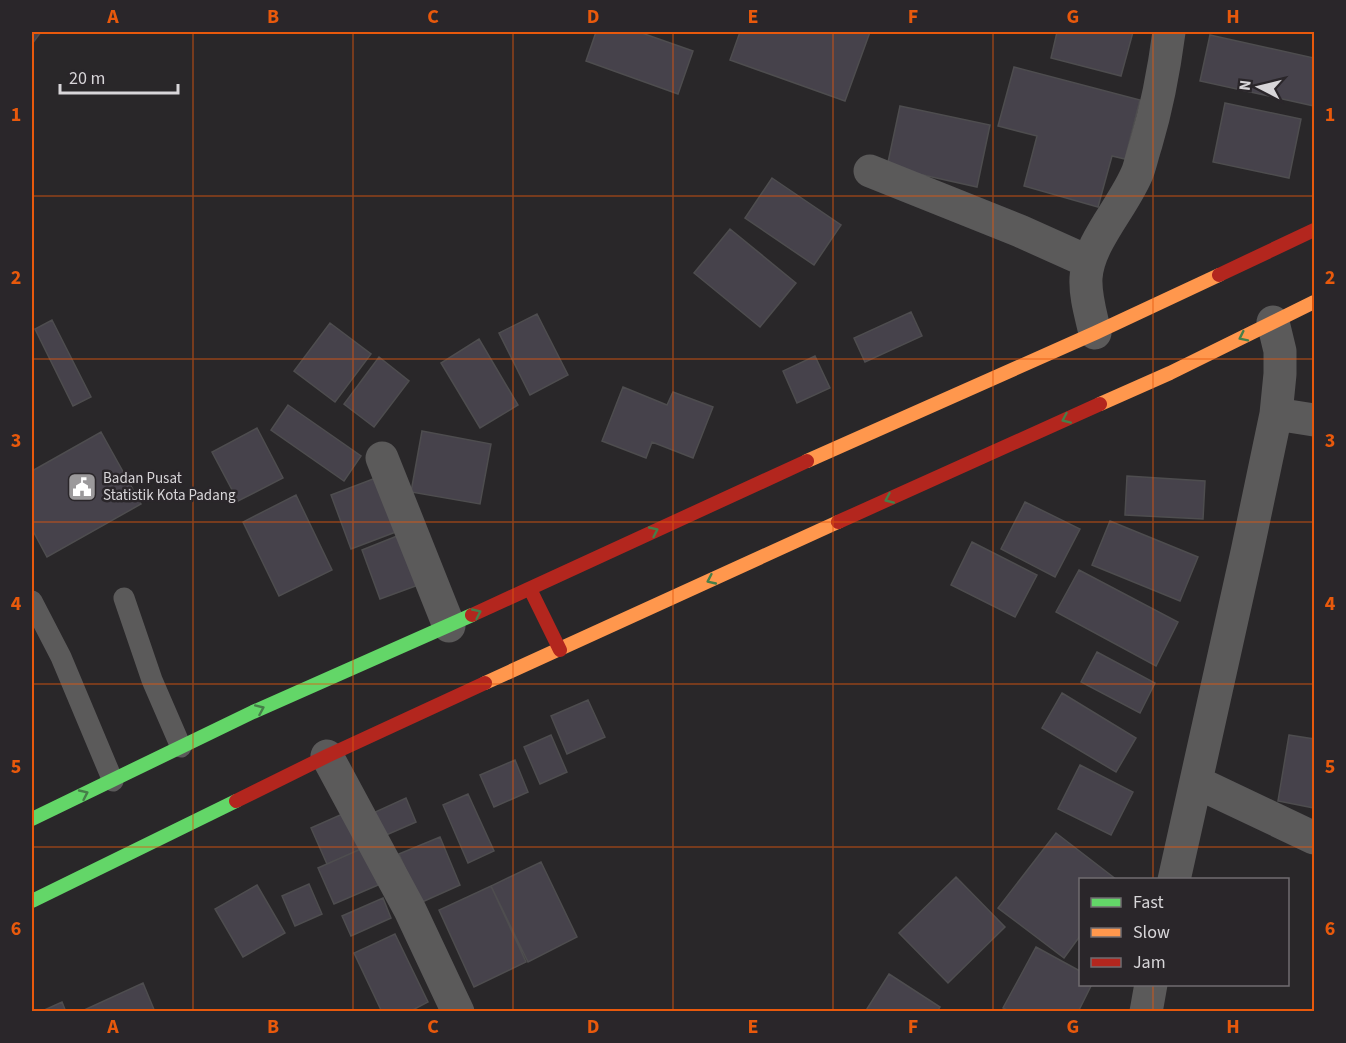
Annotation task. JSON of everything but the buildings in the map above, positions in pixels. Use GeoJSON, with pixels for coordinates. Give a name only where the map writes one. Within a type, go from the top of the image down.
{"type":"FeatureCollection","features":[{"type":"Feature","properties":{"kind":"highway"},"geometry":{"type":"LineString","coordinates":[[32,819],[253,712],[449,626],[793,467],[1095,333],[1314,230]]}},
{"type":"Feature","properties":{"kind":"highway"},"geometry":{"type":"LineString","coordinates":[[32,901],[327,756],[1170,373],[1314,302]]}},
{"type":"Feature","properties":{"kind":"highway"},"geometry":{"type":"LineString","coordinates":[[530,589],[560,650]]}},
{"type":"Feature","properties":{"kind":"street"},"geometry":{"type":"LineString","coordinates":[[1095,333],[1086,279],[1089,262],[1138,172],[1152,125],[1165,64],[1169,32]]}},
{"type":"Feature","properties":{"kind":"street"},"geometry":{"type":"LineString","coordinates":[[870,171],[1020,231],[1089,262]]}},
{"type":"Feature","properties":{"kind":"street"},"geometry":{"type":"LineString","coordinates":[[1174,878],[1276,414],[1280,351],[1273,322]]}},
{"type":"Feature","properties":{"kind":"street"},"geometry":{"type":"LineString","coordinates":[[1276,414],[1314,420]]}},
{"type":"Feature","properties":{"kind":"street"},"geometry":{"type":"LineString","coordinates":[[382,458],[449,626]]}},
{"type":"Feature","properties":{"kind":"street"},"geometry":{"type":"LineString","coordinates":[[327,756],[410,910],[458,1011]]}},
{"type":"Feature","properties":{"kind":"street"},"geometry":{"type":"LineString","coordinates":[[1196,782],[1314,838]]}},
{"type":"Feature","properties":{"kind":"street"},"geometry":{"type":"LineString","coordinates":[[1146,1011],[1151,986]]}},
{"type":"Feature","properties":{"kind":"lane"},"geometry":{"type":"LineString","coordinates":[[124,598],[152,680],[181,747]]}},
{"type":"Feature","properties":{"kind":"lane"},"geometry":{"type":"LineString","coordinates":[[32,601],[61,657],[113,781]]}},
{"type":"Feature","properties":{"kind":"traffic: fast"},"geometry":{"type":"LineString","coordinates":[[32,819],[253,712],[472,615]]}},
{"type":"Feature","properties":{"kind":"traffic: fast"},"geometry":{"type":"LineString","coordinates":[[32,901],[236,801]]}},
{"type":"Feature","properties":{"kind":"traffic: slow"},"geometry":{"type":"LineString","coordinates":[[807,461],[1095,333],[1219,275]]}},
{"type":"Feature","properties":{"kind":"traffic: slow"},"geometry":{"type":"LineString","coordinates":[[1100,404],[1170,373],[1314,302]]}},
{"type":"Feature","properties":{"kind":"traffic: slow"},"geometry":{"type":"LineString","coordinates":[[485,683],[838,522]]}},
{"type":"Feature","properties":{"kind":"traffic: jam"},"geometry":{"type":"LineString","coordinates":[[1219,275],[1314,230]]}},
{"type":"Feature","properties":{"kind":"traffic: jam"},"geometry":{"type":"LineString","coordinates":[[838,522],[1100,404]]}},
{"type":"Feature","properties":{"kind":"traffic: jam"},"geometry":{"type":"LineString","coordinates":[[472,615],[807,461]]}},
{"type":"Feature","properties":{"kind":"traffic: jam"},"geometry":{"type":"LineString","coordinates":[[530,589],[560,650]]}},
{"type":"Feature","properties":{"kind":"traffic: jam"},"geometry":{"type":"LineString","coordinates":[[236,801],[485,683]]}},
{"type":"Feature","properties":{"kind":"place","name":"Badan Pusat Statistik Kota Padang"},"geometry":{"type":"Point","coordinates":[82,487]}}]}
